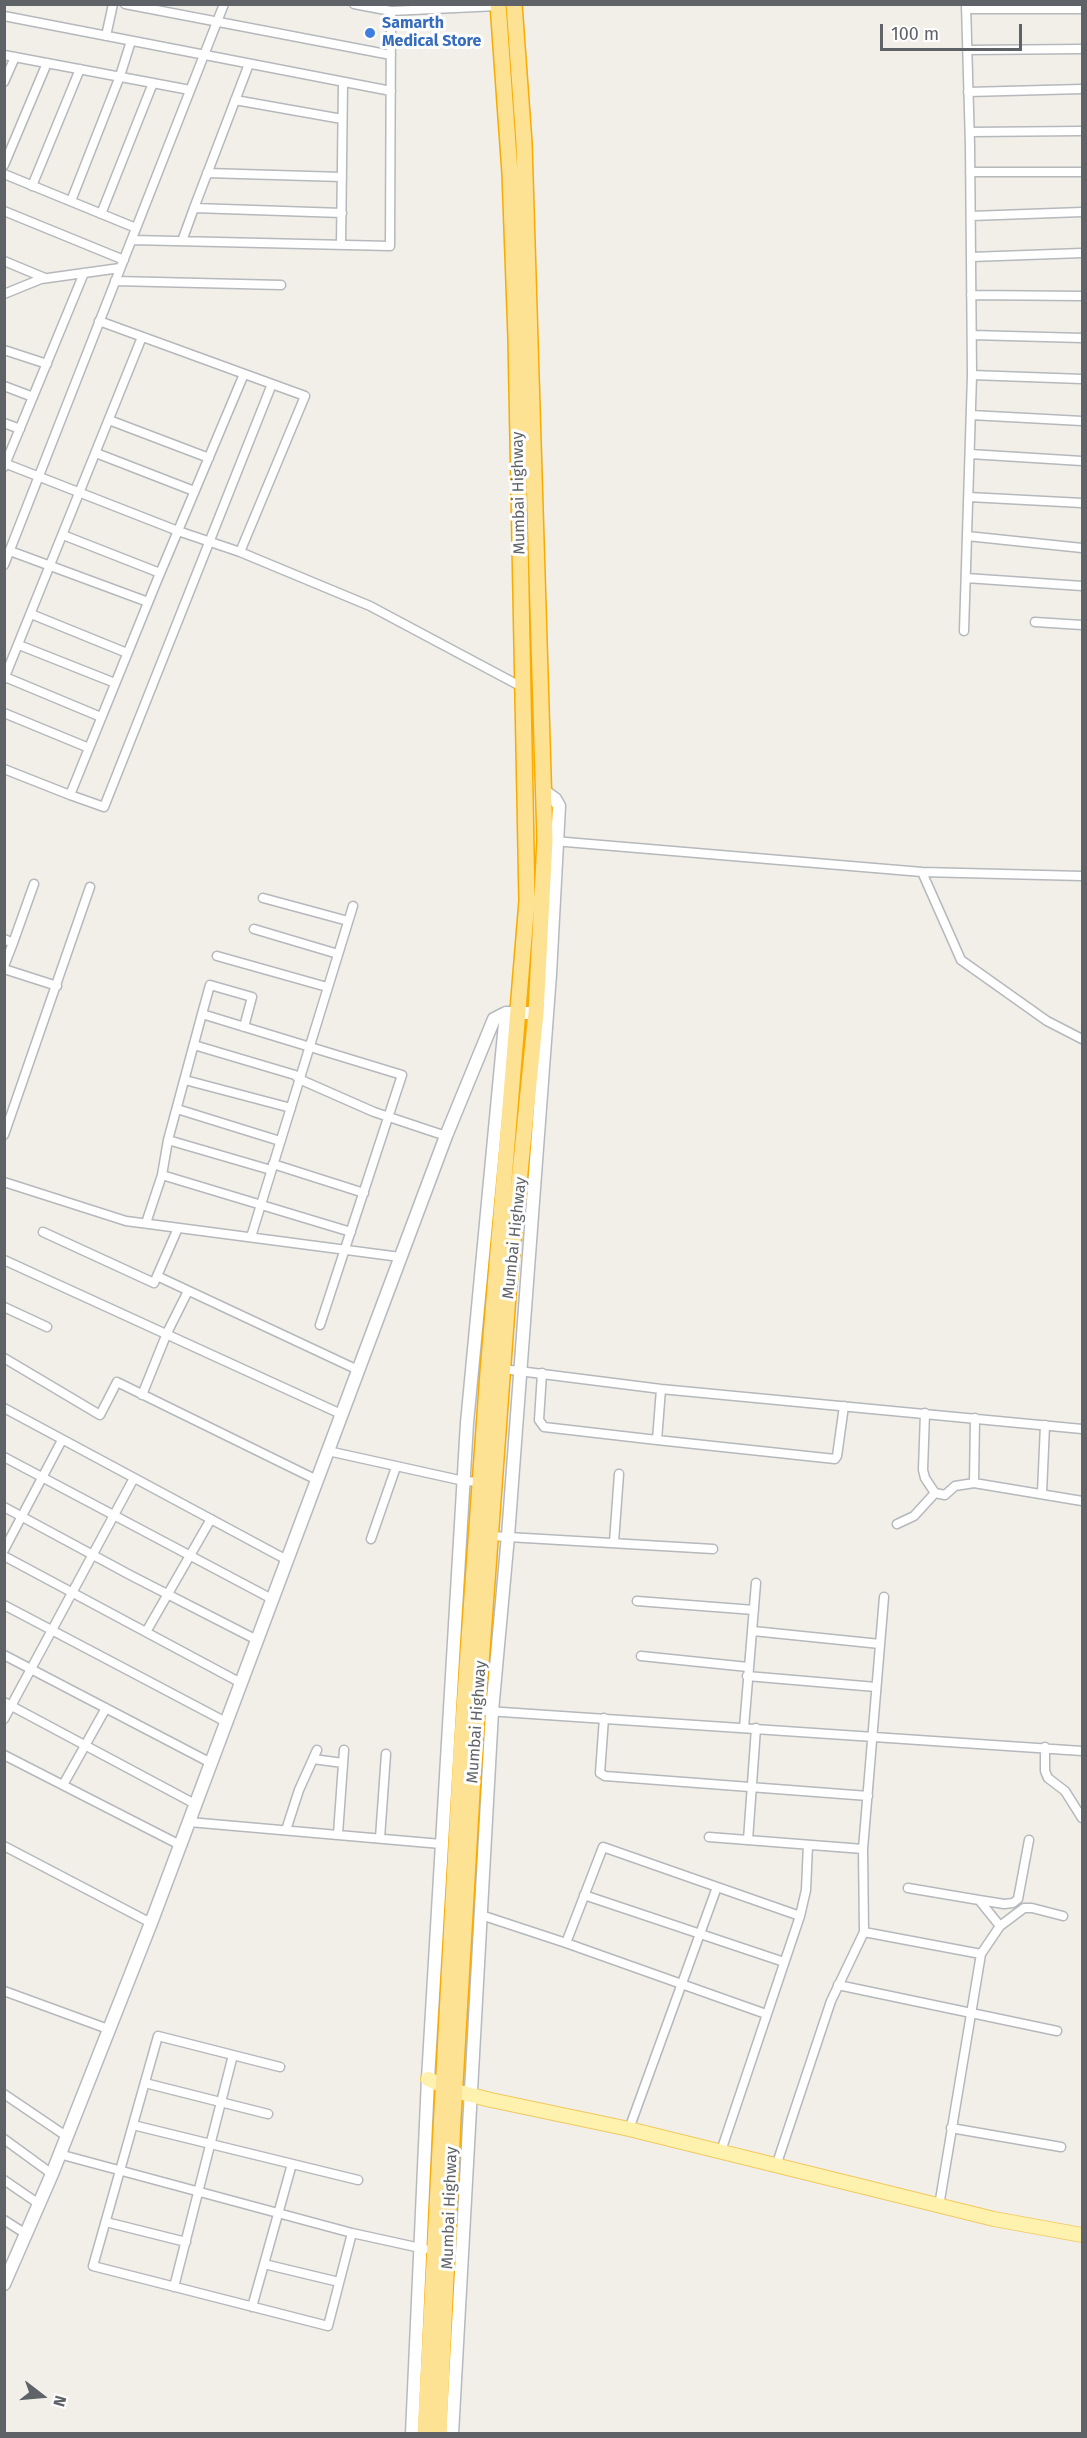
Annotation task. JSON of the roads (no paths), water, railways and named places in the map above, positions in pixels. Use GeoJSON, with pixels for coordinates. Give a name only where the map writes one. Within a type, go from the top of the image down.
{"type":"FeatureCollection","features":[{"type":"Feature","properties":{"kind":"highway","name":"Mumbai Highway"},"geometry":{"type":"LineString","coordinates":[[424,2433],[427,2250],[472,1933],[485,1711],[491,1536],[509,1282],[541,1013],[551,841],[544,791],[525,179],[514,4]]}},
{"type":"Feature","properties":{"kind":"highway","name":"Mumbai Highway"},"geometry":{"type":"LineString","coordinates":[[439,2433],[461,1751],[480,1482],[516,1045],[512,1012],[520,981],[526,901],[510,173],[498,5]]}},
{"type":"Feature","properties":{"kind":"main road"},"geometry":{"type":"LineString","coordinates":[[428,2079],[449,2089],[471,2095],[629,2129],[994,2219],[1083,2235]]}},
{"type":"Feature","properties":{"kind":"street"},"geometry":{"type":"LineString","coordinates":[[106,36],[113,4]]}},
{"type":"Feature","properties":{"kind":"street"},"geometry":{"type":"LineString","coordinates":[[125,4],[391,55]]}},
{"type":"Feature","properties":{"kind":"street"},"geometry":{"type":"LineString","coordinates":[[4,565],[224,4]]}},
{"type":"Feature","properties":{"kind":"street"},"geometry":{"type":"LineString","coordinates":[[354,4],[380,6],[391,10],[498,5]]}},
{"type":"Feature","properties":{"kind":"street"},"geometry":{"type":"LineString","coordinates":[[964,631],[972,375],[970,132],[966,7],[1083,9]]}},
{"type":"Feature","properties":{"kind":"street"},"geometry":{"type":"LineString","coordinates":[[132,240],[390,246],[391,10]]}},
{"type":"Feature","properties":{"kind":"street"},"geometry":{"type":"LineString","coordinates":[[4,16],[391,91]]}},
{"type":"Feature","properties":{"kind":"street"},"geometry":{"type":"LineString","coordinates":[[71,201],[120,76],[131,40]]}},
{"type":"Feature","properties":{"kind":"street"},"geometry":{"type":"LineString","coordinates":[[967,50],[1083,49]]}},
{"type":"Feature","properties":{"kind":"street"},"geometry":{"type":"LineString","coordinates":[[4,55],[190,90]]}},
{"type":"Feature","properties":{"kind":"street"},"geometry":{"type":"LineString","coordinates":[[4,82],[15,57]]}},
{"type":"Feature","properties":{"kind":"street"},"geometry":{"type":"LineString","coordinates":[[4,165],[47,63]]}},
{"type":"Feature","properties":{"kind":"street"},"geometry":{"type":"LineString","coordinates":[[182,241],[249,63]]}},
{"type":"Feature","properties":{"kind":"street"},"geometry":{"type":"LineString","coordinates":[[32,186],[80,69]]}},
{"type":"Feature","properties":{"kind":"street"},"geometry":{"type":"LineString","coordinates":[[101,214],[153,82]]}},
{"type":"Feature","properties":{"kind":"street"},"geometry":{"type":"LineString","coordinates":[[341,244],[343,82]]}},
{"type":"Feature","properties":{"kind":"street"},"geometry":{"type":"LineString","coordinates":[[968,92],[1083,89]]}},
{"type":"Feature","properties":{"kind":"street"},"geometry":{"type":"LineString","coordinates":[[235,100],[342,119]]}},
{"type":"Feature","properties":{"kind":"street"},"geometry":{"type":"LineString","coordinates":[[970,132],[1083,131]]}},
{"type":"Feature","properties":{"kind":"street"},"geometry":{"type":"LineString","coordinates":[[970,172],[1083,172]]}},
{"type":"Feature","properties":{"kind":"street"},"geometry":{"type":"LineString","coordinates":[[207,173],[342,177]]}},
{"type":"Feature","properties":{"kind":"street"},"geometry":{"type":"LineString","coordinates":[[4,174],[136,228]]}},
{"type":"Feature","properties":{"kind":"street"},"geometry":{"type":"LineString","coordinates":[[194,208],[342,213]]}},
{"type":"Feature","properties":{"kind":"street"},"geometry":{"type":"LineString","coordinates":[[4,211],[122,264]]}},
{"type":"Feature","properties":{"kind":"street"},"geometry":{"type":"LineString","coordinates":[[971,216],[1083,213]]}},
{"type":"Feature","properties":{"kind":"street"},"geometry":{"type":"LineString","coordinates":[[971,257],[1083,253]]}},
{"type":"Feature","properties":{"kind":"street"},"geometry":{"type":"LineString","coordinates":[[4,261],[45,278]]}},
{"type":"Feature","properties":{"kind":"street"},"geometry":{"type":"LineString","coordinates":[[4,294],[45,278],[84,273],[122,264]]}},
{"type":"Feature","properties":{"kind":"street"},"geometry":{"type":"LineString","coordinates":[[84,273],[5,465],[178,531],[240,552],[370,606],[522,687]]}},
{"type":"Feature","properties":{"kind":"street"},"geometry":{"type":"LineString","coordinates":[[115,281],[281,285]]}},
{"type":"Feature","properties":{"kind":"street"},"geometry":{"type":"LineString","coordinates":[[971,295],[1083,296]]}},
{"type":"Feature","properties":{"kind":"street"},"geometry":{"type":"LineString","coordinates":[[99,321],[305,396],[240,552]]}},
{"type":"Feature","properties":{"kind":"street"},"geometry":{"type":"LineString","coordinates":[[972,335],[1083,338]]}},
{"type":"Feature","properties":{"kind":"street"},"geometry":{"type":"LineString","coordinates":[[101,717],[5,678],[142,337]]}},
{"type":"Feature","properties":{"kind":"street"},"geometry":{"type":"LineString","coordinates":[[4,350],[46,364]]}},
{"type":"Feature","properties":{"kind":"street"},"geometry":{"type":"LineString","coordinates":[[70,795],[244,374]]}},
{"type":"Feature","properties":{"kind":"street"},"geometry":{"type":"LineString","coordinates":[[972,375],[1083,379]]}},
{"type":"Feature","properties":{"kind":"street"},"geometry":{"type":"LineString","coordinates":[[4,770],[104,807],[272,384]]}},
{"type":"Feature","properties":{"kind":"street"},"geometry":{"type":"LineString","coordinates":[[4,386],[33,397]]}},
{"type":"Feature","properties":{"kind":"street"},"geometry":{"type":"LineString","coordinates":[[971,415],[1083,421]]}},
{"type":"Feature","properties":{"kind":"street"},"geometry":{"type":"LineString","coordinates":[[109,420],[209,458]]}},
{"type":"Feature","properties":{"kind":"street"},"geometry":{"type":"LineString","coordinates":[[4,423],[20,429]]}},
{"type":"Feature","properties":{"kind":"street"},"geometry":{"type":"LineString","coordinates":[[96,453],[194,491]]}},
{"type":"Feature","properties":{"kind":"street"},"geometry":{"type":"LineString","coordinates":[[970,454],[1083,461]]}},
{"type":"Feature","properties":{"kind":"street"},"geometry":{"type":"LineString","coordinates":[[969,497],[1083,503]]}},
{"type":"Feature","properties":{"kind":"street"},"geometry":{"type":"LineString","coordinates":[[63,535],[160,573]]}},
{"type":"Feature","properties":{"kind":"street"},"geometry":{"type":"LineString","coordinates":[[967,536],[1083,548]]}},
{"type":"Feature","properties":{"kind":"street"},"geometry":{"type":"LineString","coordinates":[[10,551],[148,602]]}},
{"type":"Feature","properties":{"kind":"street"},"geometry":{"type":"LineString","coordinates":[[966,578],[1083,586]]}},
{"type":"Feature","properties":{"kind":"street"},"geometry":{"type":"LineString","coordinates":[[31,614],[127,653]]}},
{"type":"Feature","properties":{"kind":"street"},"geometry":{"type":"LineString","coordinates":[[1035,622],[1083,625]]}},
{"type":"Feature","properties":{"kind":"street"},"geometry":{"type":"LineString","coordinates":[[19,645],[115,683]]}},
{"type":"Feature","properties":{"kind":"street"},"geometry":{"type":"LineString","coordinates":[[4,713],[89,748]]}},
{"type":"Feature","properties":{"kind":"street"},"geometry":{"type":"LineString","coordinates":[[551,841],[922,872],[1083,876]]}},
{"type":"Feature","properties":{"kind":"street"},"geometry":{"type":"LineString","coordinates":[[922,872],[961,960],[1047,1021],[1083,1039]]}},
{"type":"Feature","properties":{"kind":"street"},"geometry":{"type":"LineString","coordinates":[[34,884],[9,941],[4,968],[57,986]]}},
{"type":"Feature","properties":{"kind":"street"},"geometry":{"type":"LineString","coordinates":[[4,1135],[90,887]]}},
{"type":"Feature","properties":{"kind":"street"},"geometry":{"type":"LineString","coordinates":[[263,898],[348,921]]}},
{"type":"Feature","properties":{"kind":"street"},"geometry":{"type":"LineString","coordinates":[[250,1237],[353,906]]}},
{"type":"Feature","properties":{"kind":"street"},"geometry":{"type":"LineString","coordinates":[[254,929],[338,954]]}},
{"type":"Feature","properties":{"kind":"street"},"geometry":{"type":"LineString","coordinates":[[217,956],[327,987]]}},
{"type":"Feature","properties":{"kind":"street"},"geometry":{"type":"LineString","coordinates":[[146,1223],[162,1175],[168,1140],[210,985],[252,997],[244,1027]]}},
{"type":"Feature","properties":{"kind":"street"},"geometry":{"type":"LineString","coordinates":[[412,2433],[427,2250],[428,2079],[467,1423],[512,1012]]}},
{"type":"Feature","properties":{"kind":"street"},"geometry":{"type":"LineString","coordinates":[[4,2284],[52,2174],[151,1923],[400,1257],[494,1019],[512,1012],[541,1013],[521,1371],[508,1536],[485,1711],[481,1915],[472,1933],[471,2095],[452,2433]]}},
{"type":"Feature","properties":{"kind":"street"},"geometry":{"type":"LineString","coordinates":[[202,1014],[402,1075],[320,1325]]}},
{"type":"Feature","properties":{"kind":"street"},"geometry":{"type":"LineString","coordinates":[[194,1046],[295,1075],[299,1079],[388,1117],[446,1136]]}},
{"type":"Feature","properties":{"kind":"street"},"geometry":{"type":"LineString","coordinates":[[185,1080],[291,1108]]}},
{"type":"Feature","properties":{"kind":"street"},"geometry":{"type":"LineString","coordinates":[[177,1109],[280,1141]]}},
{"type":"Feature","properties":{"kind":"street"},"geometry":{"type":"LineString","coordinates":[[168,1140],[364,1193]]}},
{"type":"Feature","properties":{"kind":"street"},"geometry":{"type":"LineString","coordinates":[[162,1175],[351,1232]]}},
{"type":"Feature","properties":{"kind":"street"},"geometry":{"type":"LineString","coordinates":[[4,1182],[126,1221],[400,1257]]}},
{"type":"Feature","properties":{"kind":"street"},"geometry":{"type":"LineString","coordinates":[[43,1232],[154,1282],[178,1228]]}},
{"type":"Feature","properties":{"kind":"street"},"geometry":{"type":"LineString","coordinates":[[4,1260],[341,1414]]}},
{"type":"Feature","properties":{"kind":"street"},"geometry":{"type":"LineString","coordinates":[[157,1276],[358,1370]]}},
{"type":"Feature","properties":{"kind":"street"},"geometry":{"type":"LineString","coordinates":[[142,1395],[166,1333],[188,1291]]}},
{"type":"Feature","properties":{"kind":"street"},"geometry":{"type":"LineString","coordinates":[[4,1307],[47,1327]]}},
{"type":"Feature","properties":{"kind":"street"},"geometry":{"type":"LineString","coordinates":[[4,1358],[100,1415],[117,1383],[317,1480]]}},
{"type":"Feature","properties":{"kind":"street"},"geometry":{"type":"LineString","coordinates":[[503,1369],[662,1389],[1083,1429]]}},
{"type":"Feature","properties":{"kind":"street"},"geometry":{"type":"LineString","coordinates":[[542,1373],[539,1420],[544,1427],[657,1440],[834,1459],[837,1456],[844,1406]]}},
{"type":"Feature","properties":{"kind":"street"},"geometry":{"type":"LineString","coordinates":[[657,1440],[662,1389]]}},
{"type":"Feature","properties":{"kind":"street"},"geometry":{"type":"LineString","coordinates":[[4,1408],[287,1560]]}},
{"type":"Feature","properties":{"kind":"street"},"geometry":{"type":"LineString","coordinates":[[925,1413],[923,1470],[935,1493]]}},
{"type":"Feature","properties":{"kind":"street"},"geometry":{"type":"LineString","coordinates":[[974,1483],[975,1418]]}},
{"type":"Feature","properties":{"kind":"street"},"geometry":{"type":"LineString","coordinates":[[1042,1493],[1045,1425]]}},
{"type":"Feature","properties":{"kind":"street"},"geometry":{"type":"LineString","coordinates":[[4,1550],[62,1440]]}},
{"type":"Feature","properties":{"kind":"street"},"geometry":{"type":"LineString","coordinates":[[328,1451],[464,1481],[480,1482]]}},
{"type":"Feature","properties":{"kind":"street"},"geometry":{"type":"LineString","coordinates":[[4,1457],[272,1599]]}},
{"type":"Feature","properties":{"kind":"street"},"geometry":{"type":"LineString","coordinates":[[372,1539],[396,1467]]}},
{"type":"Feature","properties":{"kind":"street"},"geometry":{"type":"LineString","coordinates":[[614,1542],[619,1474]]}},
{"type":"Feature","properties":{"kind":"street"},"geometry":{"type":"LineString","coordinates":[[4,1719],[8,1704],[32,1669],[134,1478]]}},
{"type":"Feature","properties":{"kind":"street"},"geometry":{"type":"LineString","coordinates":[[935,1493],[945,1495],[955,1486],[974,1483],[1083,1501]]}},
{"type":"Feature","properties":{"kind":"street"},"geometry":{"type":"LineString","coordinates":[[897,1524],[914,1516],[935,1493]]}},
{"type":"Feature","properties":{"kind":"street"},"geometry":{"type":"LineString","coordinates":[[4,1507],[257,1640]]}},
{"type":"Feature","properties":{"kind":"street"},"geometry":{"type":"LineString","coordinates":[[146,1632],[211,1519]]}},
{"type":"Feature","properties":{"kind":"street"},"geometry":{"type":"LineString","coordinates":[[491,1536],[713,1549]]}},
{"type":"Feature","properties":{"kind":"street"},"geometry":{"type":"LineString","coordinates":[[4,1556],[241,1683]]}},
{"type":"Feature","properties":{"kind":"street"},"geometry":{"type":"LineString","coordinates":[[744,1728],[756,1583]]}},
{"type":"Feature","properties":{"kind":"street"},"geometry":{"type":"LineString","coordinates":[[776,2166],[838,1985],[864,1932],[863,1850],[884,1597]]}},
{"type":"Feature","properties":{"kind":"street"},"geometry":{"type":"LineString","coordinates":[[637,1601],[754,1610]]}},
{"type":"Feature","properties":{"kind":"street"},"geometry":{"type":"LineString","coordinates":[[4,1605],[226,1722]]}},
{"type":"Feature","properties":{"kind":"street"},"geometry":{"type":"LineString","coordinates":[[753,1631],[880,1644]]}},
{"type":"Feature","properties":{"kind":"street"},"geometry":{"type":"LineString","coordinates":[[4,1654],[211,1763]]}},
{"type":"Feature","properties":{"kind":"street"},"geometry":{"type":"LineString","coordinates":[[641,1656],[876,1687]]}},
{"type":"Feature","properties":{"kind":"street"},"geometry":{"type":"LineString","coordinates":[[8,1704],[195,1804]]}},
{"type":"Feature","properties":{"kind":"street"},"geometry":{"type":"LineString","coordinates":[[63,1785],[106,1708]]}},
{"type":"Feature","properties":{"kind":"street"},"geometry":{"type":"LineString","coordinates":[[485,1711],[1083,1751]]}},
{"type":"Feature","properties":{"kind":"street"},"geometry":{"type":"LineString","coordinates":[[604,1718],[600,1773],[605,1776],[868,1796]]}},
{"type":"Feature","properties":{"kind":"street"},"geometry":{"type":"LineString","coordinates":[[748,1840],[756,1728]]}},
{"type":"Feature","properties":{"kind":"street"},"geometry":{"type":"LineString","coordinates":[[1045,1747],[1045,1771],[1048,1778],[1065,1791],[1083,1818]]}},
{"type":"Feature","properties":{"kind":"street"},"geometry":{"type":"LineString","coordinates":[[286,1830],[299,1790],[317,1750]]}},
{"type":"Feature","properties":{"kind":"street"},"geometry":{"type":"LineString","coordinates":[[338,1834],[345,1750]]}},
{"type":"Feature","properties":{"kind":"street"},"geometry":{"type":"LineString","coordinates":[[380,1838],[386,1754]]}},
{"type":"Feature","properties":{"kind":"street"},"geometry":{"type":"LineString","coordinates":[[4,1755],[180,1845]]}},
{"type":"Feature","properties":{"kind":"street"},"geometry":{"type":"LineString","coordinates":[[313,1759],[344,1763]]}},
{"type":"Feature","properties":{"kind":"street"},"geometry":{"type":"LineString","coordinates":[[189,1822],[441,1844]]}},
{"type":"Feature","properties":{"kind":"street"},"geometry":{"type":"LineString","coordinates":[[709,1837],[863,1850]]}},
{"type":"Feature","properties":{"kind":"street"},"geometry":{"type":"LineString","coordinates":[[908,1888],[1004,1904],[1013,1903],[1018,1899],[1029,1840]]}},
{"type":"Feature","properties":{"kind":"street"},"geometry":{"type":"LineString","coordinates":[[721,2151],[800,1916],[806,1890],[808,1845]]}},
{"type":"Feature","properties":{"kind":"street"},"geometry":{"type":"LineString","coordinates":[[4,1846],[151,1923]]}},
{"type":"Feature","properties":{"kind":"street"},"geometry":{"type":"LineString","coordinates":[[566,1944],[603,1847],[800,1916]]}},
{"type":"Feature","properties":{"kind":"street"},"geometry":{"type":"LineString","coordinates":[[629,2129],[717,1887]]}},
{"type":"Feature","properties":{"kind":"street"},"geometry":{"type":"LineString","coordinates":[[584,1895],[784,1962]]}},
{"type":"Feature","properties":{"kind":"street"},"geometry":{"type":"LineString","coordinates":[[980,1900],[1000,1926]]}},
{"type":"Feature","properties":{"kind":"street"},"geometry":{"type":"LineString","coordinates":[[939,2206],[981,1954],[1000,1926],[1024,1908],[1063,1916]]}},
{"type":"Feature","properties":{"kind":"street"},"geometry":{"type":"LineString","coordinates":[[481,1915],[766,2014]]}},
{"type":"Feature","properties":{"kind":"street"},"geometry":{"type":"LineString","coordinates":[[864,1932],[981,1954]]}},
{"type":"Feature","properties":{"kind":"street"},"geometry":{"type":"LineString","coordinates":[[838,1985],[1057,2031]]}},
{"type":"Feature","properties":{"kind":"street"},"geometry":{"type":"LineString","coordinates":[[4,1991],[108,2029]]}},
{"type":"Feature","properties":{"kind":"street"},"geometry":{"type":"LineString","coordinates":[[280,2067],[158,2036],[93,2266],[328,2326],[352,2233]]}},
{"type":"Feature","properties":{"kind":"street"},"geometry":{"type":"LineString","coordinates":[[174,2287],[233,2055]]}},
{"type":"Feature","properties":{"kind":"street"},"geometry":{"type":"LineString","coordinates":[[145,2083],[268,2114]]}},
{"type":"Feature","properties":{"kind":"street"},"geometry":{"type":"LineString","coordinates":[[4,2094],[66,2136]]}},
{"type":"Feature","properties":{"kind":"street"},"geometry":{"type":"LineString","coordinates":[[133,2125],[358,2180]]}},
{"type":"Feature","properties":{"kind":"street"},"geometry":{"type":"LineString","coordinates":[[951,2128],[1061,2147]]}},
{"type":"Feature","properties":{"kind":"street"},"geometry":{"type":"LineString","coordinates":[[4,2139],[52,2174]]}},
{"type":"Feature","properties":{"kind":"street"},"geometry":{"type":"LineString","coordinates":[[59,2154],[352,2233],[427,2250]]}},
{"type":"Feature","properties":{"kind":"street"},"geometry":{"type":"LineString","coordinates":[[252,2307],[292,2164]]}},
{"type":"Feature","properties":{"kind":"street"},"geometry":{"type":"LineString","coordinates":[[4,2180],[39,2204]]}},
{"type":"Feature","properties":{"kind":"street"},"geometry":{"type":"LineString","coordinates":[[4,2220],[26,2234]]}},
{"type":"Feature","properties":{"kind":"street"},"geometry":{"type":"LineString","coordinates":[[106,2222],[186,2242]]}},
{"type":"Feature","properties":{"kind":"street"},"geometry":{"type":"LineString","coordinates":[[264,2264],[339,2282]]}},
{"type":"Feature","properties":{"kind":"place","name":"Samarth Medical Store"},"geometry":{"type":"Point","coordinates":[370,33]}}]}
